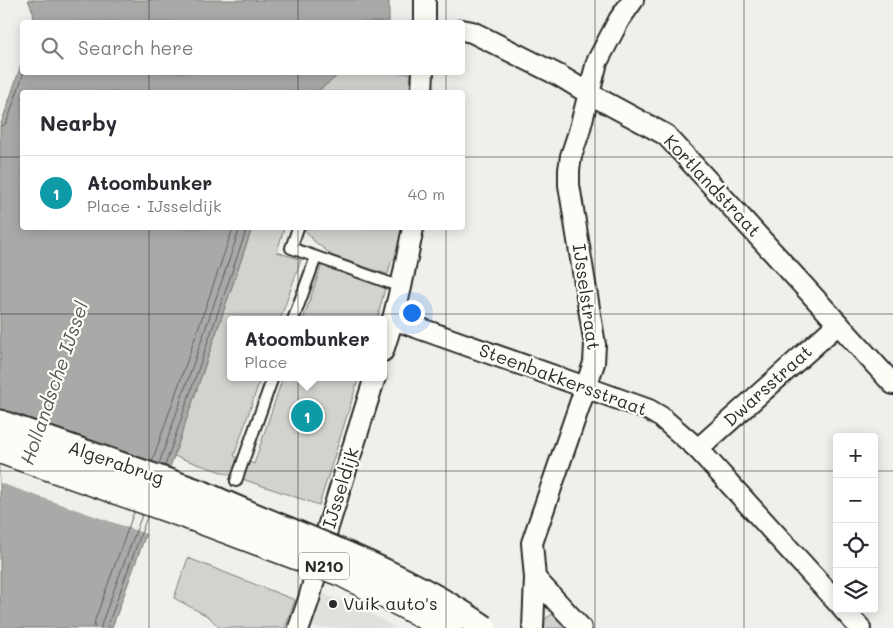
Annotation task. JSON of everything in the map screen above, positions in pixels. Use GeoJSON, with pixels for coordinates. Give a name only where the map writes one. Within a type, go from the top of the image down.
{"type":"FeatureCollection","features":[{"type":"Feature","properties":{"kind":"main road","name":"Algerabrug"},"geometry":{"type":"LineString","coordinates":[[0,449],[198,506]]}},
{"type":"Feature","properties":{"kind":"main road","name":"N210"},"geometry":{"type":"LineString","coordinates":[[198,506],[344,573],[448,628]]}},
{"type":"Feature","properties":{"kind":"street","name":"IJsselstraat"},"geometry":{"type":"LineString","coordinates":[[533,628],[536,578],[532,543],[594,363],[594,345],[570,185],[569,170],[571,156],[597,62],[619,20],[633,0]]}},
{"type":"Feature","properties":{"kind":"street","name":"Kortlandstraat"},"geometry":{"type":"LineString","coordinates":[[465,31],[472,32],[560,76],[666,135],[893,384]]}},
{"type":"Feature","properties":{"kind":"street"},"geometry":{"type":"LineString","coordinates":[[422,90],[423,75]]}},
{"type":"Feature","properties":{"kind":"street"},"geometry":{"type":"LineString","coordinates":[[387,339],[394,319],[413,230]]}},
{"type":"Feature","properties":{"kind":"street","name":"Steenbakkersstraat"},"geometry":{"type":"LineString","coordinates":[[394,319],[649,410],[698,449],[833,598]]}},
{"type":"Feature","properties":{"kind":"street","name":"Dwarsstraat"},"geometry":{"type":"LineString","coordinates":[[698,449],[838,324]]}},
{"type":"Feature","properties":{"kind":"street","name":"IJsseldijk"},"geometry":{"type":"LineString","coordinates":[[299,628],[374,381]]}},
{"type":"Feature","properties":{"kind":"street","name":"Algerabrug"},"geometry":{"type":"LineString","coordinates":[[0,423],[198,506]]}},
{"type":"Feature","properties":{"kind":"street"},"geometry":{"type":"LineString","coordinates":[[198,506],[234,508],[351,556],[429,595],[464,614],[484,628]]}},
{"type":"Feature","properties":{"kind":"street"},"geometry":{"type":"LineString","coordinates":[[536,578],[581,628]]}},
{"type":"Feature","properties":{"kind":"street"},"geometry":{"type":"LineString","coordinates":[[847,613],[860,628]]}},
{"type":"Feature","properties":{"kind":"lane"},"geometry":{"type":"LineString","coordinates":[[297,230],[291,248],[401,288]]}},
{"type":"Feature","properties":{"kind":"lane"},"geometry":{"type":"LineString","coordinates":[[294,316],[316,257]]}},
{"type":"Feature","properties":{"kind":"lane"},"geometry":{"type":"LineString","coordinates":[[236,481],[272,381]]}},
{"type":"Feature","properties":{"kind":"shaded area"},"geometry":{"type":"Polygon","coordinates":[[[337,75],[411,75],[410,90],[319,90],[337,75]]]}},
{"type":"Feature","properties":{"kind":"shaded area"},"geometry":{"type":"Polygon","coordinates":[[[251,230],[283,230],[277,252],[301,260],[281,316],[227,316],[227,381],[260,381],[234,456],[254,464],[282,381],[358,381],[319,505],[174,456],[251,230]]]}},
{"type":"Feature","properties":{"kind":"shaded area"},"geometry":{"type":"Polygon","coordinates":[[[305,230],[402,230],[398,254],[391,262],[388,274],[333,256],[314,241],[305,230]]]}},
{"type":"Feature","properties":{"kind":"shaded area"},"geometry":{"type":"Polygon","coordinates":[[[322,264],[385,288],[378,316],[304,316],[322,264]]]}},
{"type":"Feature","properties":{"kind":"shaded area"},"geometry":{"type":"Polygon","coordinates":[[[188,558],[295,600],[285,628],[220,628],[209,617],[174,598],[188,558]]]}},
{"type":"Feature","properties":{"kind":"shaded area","name":"Vuik auto's"},"geometry":{"type":"Polygon","coordinates":[[[324,594],[370,613],[396,628],[312,628],[324,594]]]}},
{"type":"Feature","properties":{"kind":"shaded area"},"geometry":{"type":"Polygon","coordinates":[[[556,611],[576,628],[543,628],[544,620],[556,611]]]}},
{"type":"Feature","properties":{"kind":"water"},"geometry":{"type":"Polygon","coordinates":[[[28,0],[389,0],[389,20],[34,20],[28,0]]]}},
{"type":"Feature","properties":{"kind":"water","name":"Hollandsche IJssel"},"geometry":{"type":"Polygon","coordinates":[[[20,68],[20,75],[338,75],[320,90],[20,90],[20,230],[251,230],[174,456],[112,628],[0,628],[0,127],[20,68]]]}},
{"type":"Feature","properties":{"kind":"pier"},"geometry":{"type":"Polygon","coordinates":[[[0,411],[172,471],[149,535],[0,483],[0,411]]]}},
{"type":"Feature","properties":{"kind":"place","name":"Atoombunker"},"geometry":{"type":"Point","coordinates":[307,416]}},
{"type":"Feature","properties":{"kind":"place","name":"Vuik auto's"},"geometry":{"type":"Point","coordinates":[333,604]}}]}
